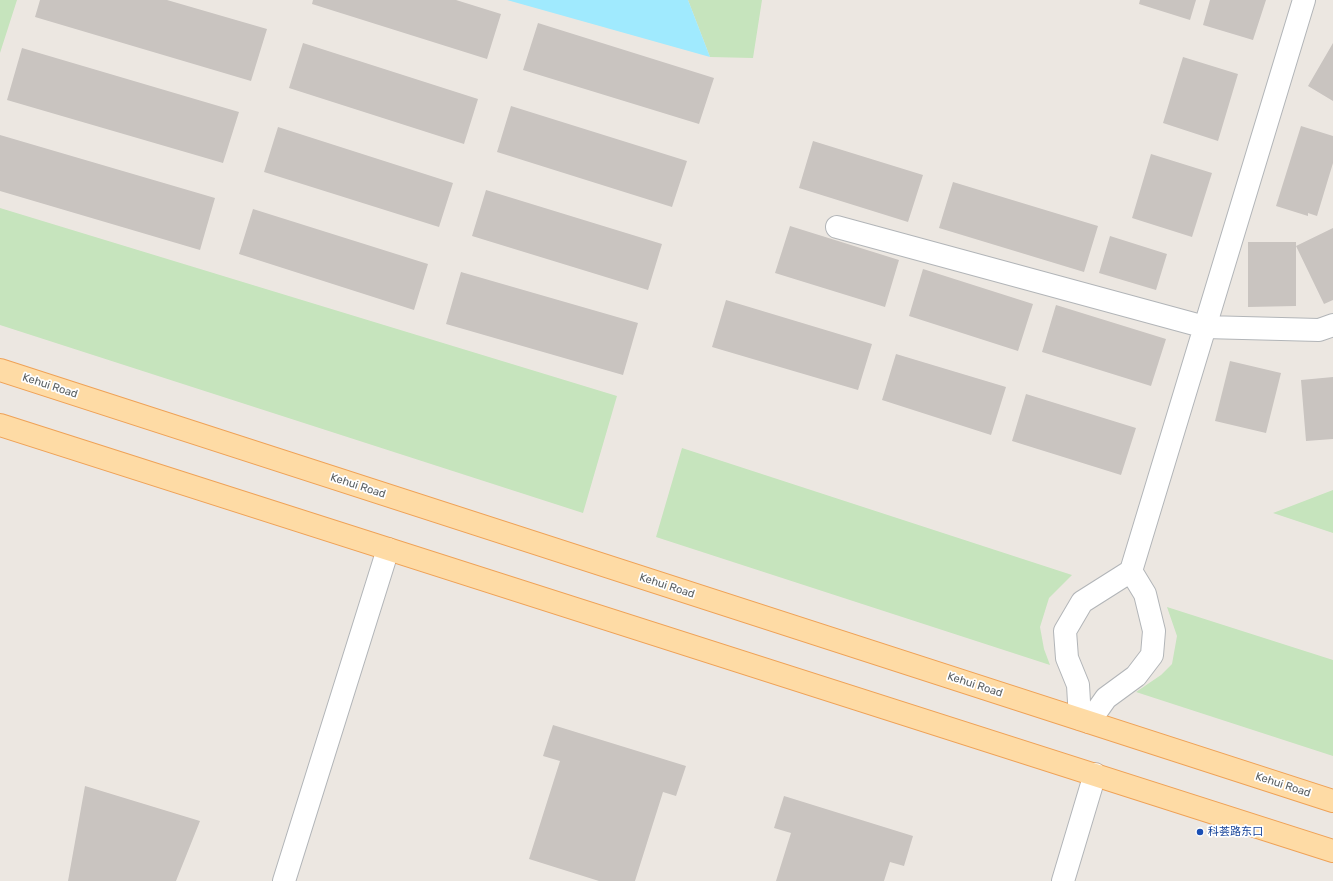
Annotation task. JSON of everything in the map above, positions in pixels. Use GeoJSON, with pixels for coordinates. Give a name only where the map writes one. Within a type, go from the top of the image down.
{"type":"FeatureCollection","features":[{"type":"Feature","properties":{"kind":"main road","name":"Kehui Road"},"geometry":{"type":"LineString","coordinates":[[0,370],[1333,801]]}},
{"type":"Feature","properties":{"kind":"main road"},"geometry":{"type":"LineString","coordinates":[[0,424],[1333,850]]}},
{"type":"Feature","properties":{"kind":"street"},"geometry":{"type":"LineString","coordinates":[[1085,721],[1078,685],[1067,658],[1065,631],[1082,602],[1131,571],[1304,0]]}},
{"type":"Feature","properties":{"kind":"street"},"geometry":{"type":"LineString","coordinates":[[837,227],[1205,327],[1319,330],[1333,325]]}},
{"type":"Feature","properties":{"kind":"street"},"geometry":{"type":"LineString","coordinates":[[284,881],[388,549]]}},
{"type":"Feature","properties":{"kind":"street"},"geometry":{"type":"LineString","coordinates":[[1085,721],[1106,698],[1136,676],[1152,655],[1154,631],[1145,594],[1131,571]]}},
{"type":"Feature","properties":{"kind":"street"},"geometry":{"type":"LineString","coordinates":[[1063,881],[1095,774]]}},
{"type":"Feature","properties":{"kind":"green space"},"geometry":{"type":"Polygon","coordinates":[[[0,0],[17,0],[0,53],[0,0]]]}},
{"type":"Feature","properties":{"kind":"green space"},"geometry":{"type":"Polygon","coordinates":[[[688,0],[762,0],[753,58],[710,57],[688,0]]]}},
{"type":"Feature","properties":{"kind":"green space"},"geometry":{"type":"Polygon","coordinates":[[[0,208],[617,396],[583,513],[0,325],[0,208]]]}},
{"type":"Feature","properties":{"kind":"green space"},"geometry":{"type":"Polygon","coordinates":[[[682,448],[1072,575],[1049,598],[1040,627],[1044,649],[1050,665],[656,537],[682,448]]]}},
{"type":"Feature","properties":{"kind":"green space"},"geometry":{"type":"Polygon","coordinates":[[[1333,490],[1333,533],[1273,513],[1333,490]]]}},
{"type":"Feature","properties":{"kind":"green space"},"geometry":{"type":"Polygon","coordinates":[[[1167,607],[1333,660],[1333,756],[1136,692],[1161,675],[1172,664],[1177,636],[1167,607]]]}},
{"type":"Feature","properties":{"kind":"water"},"geometry":{"type":"Polygon","coordinates":[[[507,0],[688,0],[710,57],[507,0]]]}},
{"type":"Feature","properties":{"kind":"building"},"geometry":{"type":"Polygon","coordinates":[[[40,0],[167,0],[267,29],[251,81],[35,17],[40,0]]]}},
{"type":"Feature","properties":{"kind":"building"},"geometry":{"type":"Polygon","coordinates":[[[313,0],[456,0],[501,14],[487,59],[312,4],[313,0]]]}},
{"type":"Feature","properties":{"kind":"building"},"geometry":{"type":"Polygon","coordinates":[[[1140,0],[1196,0],[1190,20],[1139,4],[1140,0]]]}},
{"type":"Feature","properties":{"kind":"building"},"geometry":{"type":"Polygon","coordinates":[[[1210,0],[1266,0],[1253,40],[1203,25],[1210,0]]]}},
{"type":"Feature","properties":{"kind":"building"},"geometry":{"type":"Polygon","coordinates":[[[538,23],[714,78],[699,124],[523,70],[538,23]]]}},
{"type":"Feature","properties":{"kind":"building"},"geometry":{"type":"Polygon","coordinates":[[[303,43],[478,99],[464,144],[289,88],[303,43]]]}},
{"type":"Feature","properties":{"kind":"building"},"geometry":{"type":"Polygon","coordinates":[[[1333,43],[1333,101],[1308,86],[1333,43]]]}},
{"type":"Feature","properties":{"kind":"building"},"geometry":{"type":"Polygon","coordinates":[[[22,48],[239,112],[223,163],[7,100],[22,48]]]}},
{"type":"Feature","properties":{"kind":"building"},"geometry":{"type":"Polygon","coordinates":[[[1183,57],[1238,74],[1218,141],[1163,123],[1183,57]]]}},
{"type":"Feature","properties":{"kind":"building"},"geometry":{"type":"Polygon","coordinates":[[[511,106],[687,161],[672,207],[497,152],[511,106]]]}},
{"type":"Feature","properties":{"kind":"building"},"geometry":{"type":"Polygon","coordinates":[[[1301,126],[1333,136],[1333,163],[1317,216],[1308,213],[1308,216],[1276,206],[1301,126]]]}},
{"type":"Feature","properties":{"kind":"building"},"geometry":{"type":"Polygon","coordinates":[[[278,127],[453,183],[439,227],[264,172],[278,127]]]}},
{"type":"Feature","properties":{"kind":"building"},"geometry":{"type":"Polygon","coordinates":[[[0,135],[215,198],[200,250],[0,191],[0,135]]]}},
{"type":"Feature","properties":{"kind":"building"},"geometry":{"type":"Polygon","coordinates":[[[813,141],[923,175],[908,222],[799,188],[813,141]]]}},
{"type":"Feature","properties":{"kind":"building"},"geometry":{"type":"Polygon","coordinates":[[[1151,154],[1212,173],[1192,237],[1132,218],[1151,154]]]}},
{"type":"Feature","properties":{"kind":"building"},"geometry":{"type":"Polygon","coordinates":[[[953,182],[1098,226],[1084,272],[939,228],[953,182]]]}},
{"type":"Feature","properties":{"kind":"building"},"geometry":{"type":"Polygon","coordinates":[[[486,190],[662,244],[648,290],[472,236],[486,190]]]}},
{"type":"Feature","properties":{"kind":"building"},"geometry":{"type":"Polygon","coordinates":[[[253,209],[428,264],[414,310],[239,254],[253,209]]]}},
{"type":"Feature","properties":{"kind":"building"},"geometry":{"type":"Polygon","coordinates":[[[790,226],[899,260],[885,307],[775,273],[790,226]]]}},
{"type":"Feature","properties":{"kind":"building"},"geometry":{"type":"Polygon","coordinates":[[[1333,228],[1333,300],[1324,304],[1296,246],[1333,228]]]}},
{"type":"Feature","properties":{"kind":"building"},"geometry":{"type":"Polygon","coordinates":[[[1110,236],[1167,254],[1156,290],[1099,273],[1110,236]]]}},
{"type":"Feature","properties":{"kind":"building"},"geometry":{"type":"Polygon","coordinates":[[[1248,242],[1296,242],[1296,306],[1248,307],[1248,242]]]}},
{"type":"Feature","properties":{"kind":"building"},"geometry":{"type":"Polygon","coordinates":[[[923,269],[1033,304],[1018,351],[909,316],[923,269]]]}},
{"type":"Feature","properties":{"kind":"building"},"geometry":{"type":"Polygon","coordinates":[[[461,272],[638,323],[623,375],[446,324],[461,272]]]}},
{"type":"Feature","properties":{"kind":"building"},"geometry":{"type":"Polygon","coordinates":[[[726,300],[872,344],[858,390],[712,347],[726,300]]]}},
{"type":"Feature","properties":{"kind":"building"},"geometry":{"type":"Polygon","coordinates":[[[1056,305],[1166,339],[1151,386],[1042,352],[1056,305]]]}},
{"type":"Feature","properties":{"kind":"building"},"geometry":{"type":"Polygon","coordinates":[[[896,354],[1006,387],[991,435],[882,400],[896,354]]]}},
{"type":"Feature","properties":{"kind":"building"},"geometry":{"type":"Polygon","coordinates":[[[1230,361],[1281,373],[1266,433],[1215,421],[1230,361]]]}},
{"type":"Feature","properties":{"kind":"building"},"geometry":{"type":"Polygon","coordinates":[[[1333,377],[1333,439],[1306,441],[1301,380],[1333,377]]]}},
{"type":"Feature","properties":{"kind":"building"},"geometry":{"type":"Polygon","coordinates":[[[1026,394],[1136,428],[1121,475],[1012,441],[1026,394]]]}},
{"type":"Feature","properties":{"kind":"building"},"geometry":{"type":"Polygon","coordinates":[[[553,725],[686,766],[676,796],[663,792],[635,881],[599,881],[529,859],[560,761],[543,756],[553,725]]]}},
{"type":"Feature","properties":{"kind":"building"},"geometry":{"type":"Polygon","coordinates":[[[85,786],[200,821],[176,881],[68,881],[85,786]]]}},
{"type":"Feature","properties":{"kind":"building"},"geometry":{"type":"Polygon","coordinates":[[[784,796],[913,836],[904,866],[890,862],[884,881],[776,881],[791,833],[774,828],[784,796]]]}},
{"type":"Feature","properties":{"kind":"place","name":"科荟路东口"},"geometry":{"type":"Point","coordinates":[1200,832]}}]}
